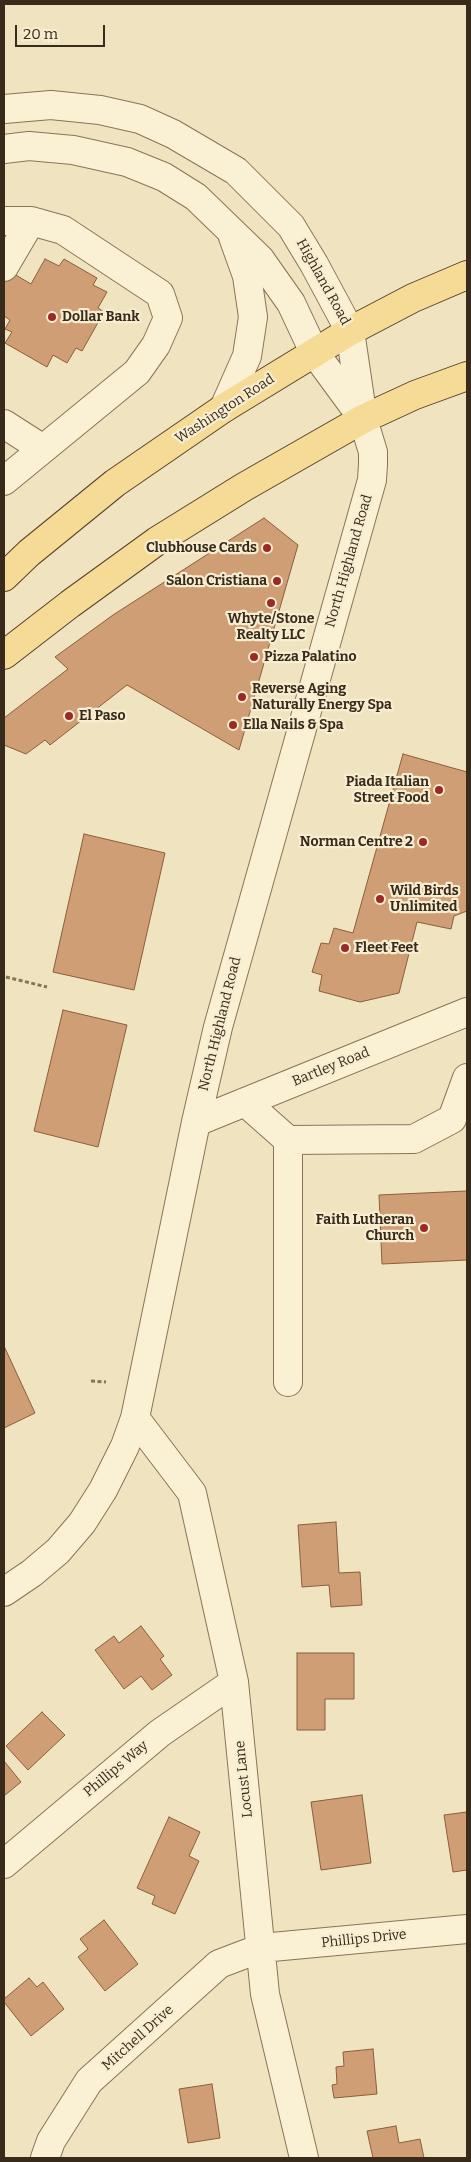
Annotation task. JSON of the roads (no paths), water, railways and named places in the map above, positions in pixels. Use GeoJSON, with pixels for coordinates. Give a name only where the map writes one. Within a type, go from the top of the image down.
{"type":"FeatureCollection","features":[{"type":"Feature","properties":{"kind":"main road","name":"Washington Road"},"geometry":{"type":"LineString","coordinates":[[4,577],[28,553],[115,483],[224,408],[350,331],[413,298],[467,275]]}},
{"type":"Feature","properties":{"kind":"main road"},"geometry":{"type":"LineString","coordinates":[[4,655],[70,604],[158,541],[244,487],[363,419],[415,395],[467,376]]}},
{"type":"Feature","properties":{"kind":"street","name":"Highland Road"},"geometry":{"type":"LineString","coordinates":[[4,109],[51,105],[100,110],[140,119],[173,134],[236,171],[292,226],[350,331],[363,419]]}},
{"type":"Feature","properties":{"kind":"street"},"geometry":{"type":"LineString","coordinates":[[4,149],[30,146],[73,150],[127,162],[164,177],[196,197],[260,259],[291,303],[314,352],[363,419]]}},
{"type":"Feature","properties":{"kind":"street"},"geometry":{"type":"LineString","coordinates":[[4,221],[30,221],[63,230],[160,294],[168,318],[156,345],[137,372],[4,481]]}},
{"type":"Feature","properties":{"kind":"street"},"geometry":{"type":"LineString","coordinates":[[4,267],[30,221]]}},
{"type":"Feature","properties":{"kind":"street"},"geometry":{"type":"LineString","coordinates":[[224,408],[247,356],[253,317],[247,276],[231,231]]}},
{"type":"Feature","properties":{"kind":"street","name":"North Highland Road"},"geometry":{"type":"LineString","coordinates":[[4,1592],[32,1573],[58,1551],[82,1523],[103,1490],[125,1446],[135,1418],[196,1122],[218,1027],[372,480],[373,452],[363,419]]}},
{"type":"Feature","properties":{"kind":"street"},"geometry":{"type":"LineString","coordinates":[[4,424],[43,450]]}},
{"type":"Feature","properties":{"kind":"street","name":"Bartley Road"},"geometry":{"type":"LineString","coordinates":[[196,1122],[467,1012]]}},
{"type":"Feature","properties":{"kind":"street"},"geometry":{"type":"LineString","coordinates":[[245,1102],[288,1140],[414,1139],[452,1119],[467,1078]]}},
{"type":"Feature","properties":{"kind":"street"},"geometry":{"type":"LineString","coordinates":[[288,1140],[288,1382]]}},
{"type":"Feature","properties":{"kind":"street","name":"Locust Lane"},"geometry":{"type":"LineString","coordinates":[[135,1418],[192,1493],[234,1682],[266,1994],[304,2158]]}},
{"type":"Feature","properties":{"kind":"street","name":"Phillips Way"},"geometry":{"type":"LineString","coordinates":[[4,1864],[160,1733],[234,1682]]}},
{"type":"Feature","properties":{"kind":"street","name":"Phillips Drive"},"geometry":{"type":"LineString","coordinates":[[261,1948],[467,1929]]}},
{"type":"Feature","properties":{"kind":"street","name":"Mitchell Drive"},"geometry":{"type":"LineString","coordinates":[[45,2158],[51,2141],[89,2082],[219,1964],[261,1948]]}},
{"type":"Feature","properties":{"kind":"place","name":"Dollar Bank"},"geometry":{"type":"Point","coordinates":[52,317]}},
{"type":"Feature","properties":{"kind":"place","name":"Clubhouse Cards"},"geometry":{"type":"Point","coordinates":[267,548]}},
{"type":"Feature","properties":{"kind":"place","name":"Salon Cristiana"},"geometry":{"type":"Point","coordinates":[277,581]}},
{"type":"Feature","properties":{"kind":"place","name":"Whyte/Stone Realty LLC"},"geometry":{"type":"Point","coordinates":[271,603]}},
{"type":"Feature","properties":{"kind":"place","name":"Pizza Palatino"},"geometry":{"type":"Point","coordinates":[254,657]}},
{"type":"Feature","properties":{"kind":"place","name":"Reverse Aging Naturally Energy Spa"},"geometry":{"type":"Point","coordinates":[242,697]}},
{"type":"Feature","properties":{"kind":"place","name":"El Paso"},"geometry":{"type":"Point","coordinates":[69,716]}},
{"type":"Feature","properties":{"kind":"place","name":"Ella Nails & Spa"},"geometry":{"type":"Point","coordinates":[233,725]}},
{"type":"Feature","properties":{"kind":"place","name":"Piada Italian Street Food"},"geometry":{"type":"Point","coordinates":[439,790]}},
{"type":"Feature","properties":{"kind":"place","name":"Norman Centre 2"},"geometry":{"type":"Point","coordinates":[423,842]}},
{"type":"Feature","properties":{"kind":"place","name":"Wild Birds Unlimited"},"geometry":{"type":"Point","coordinates":[380,899]}},
{"type":"Feature","properties":{"kind":"place","name":"Fleet Feet"},"geometry":{"type":"Point","coordinates":[345,948]}},
{"type":"Feature","properties":{"kind":"place","name":"Faith Lutheran Church"},"geometry":{"type":"Point","coordinates":[424,1228]}}]}
